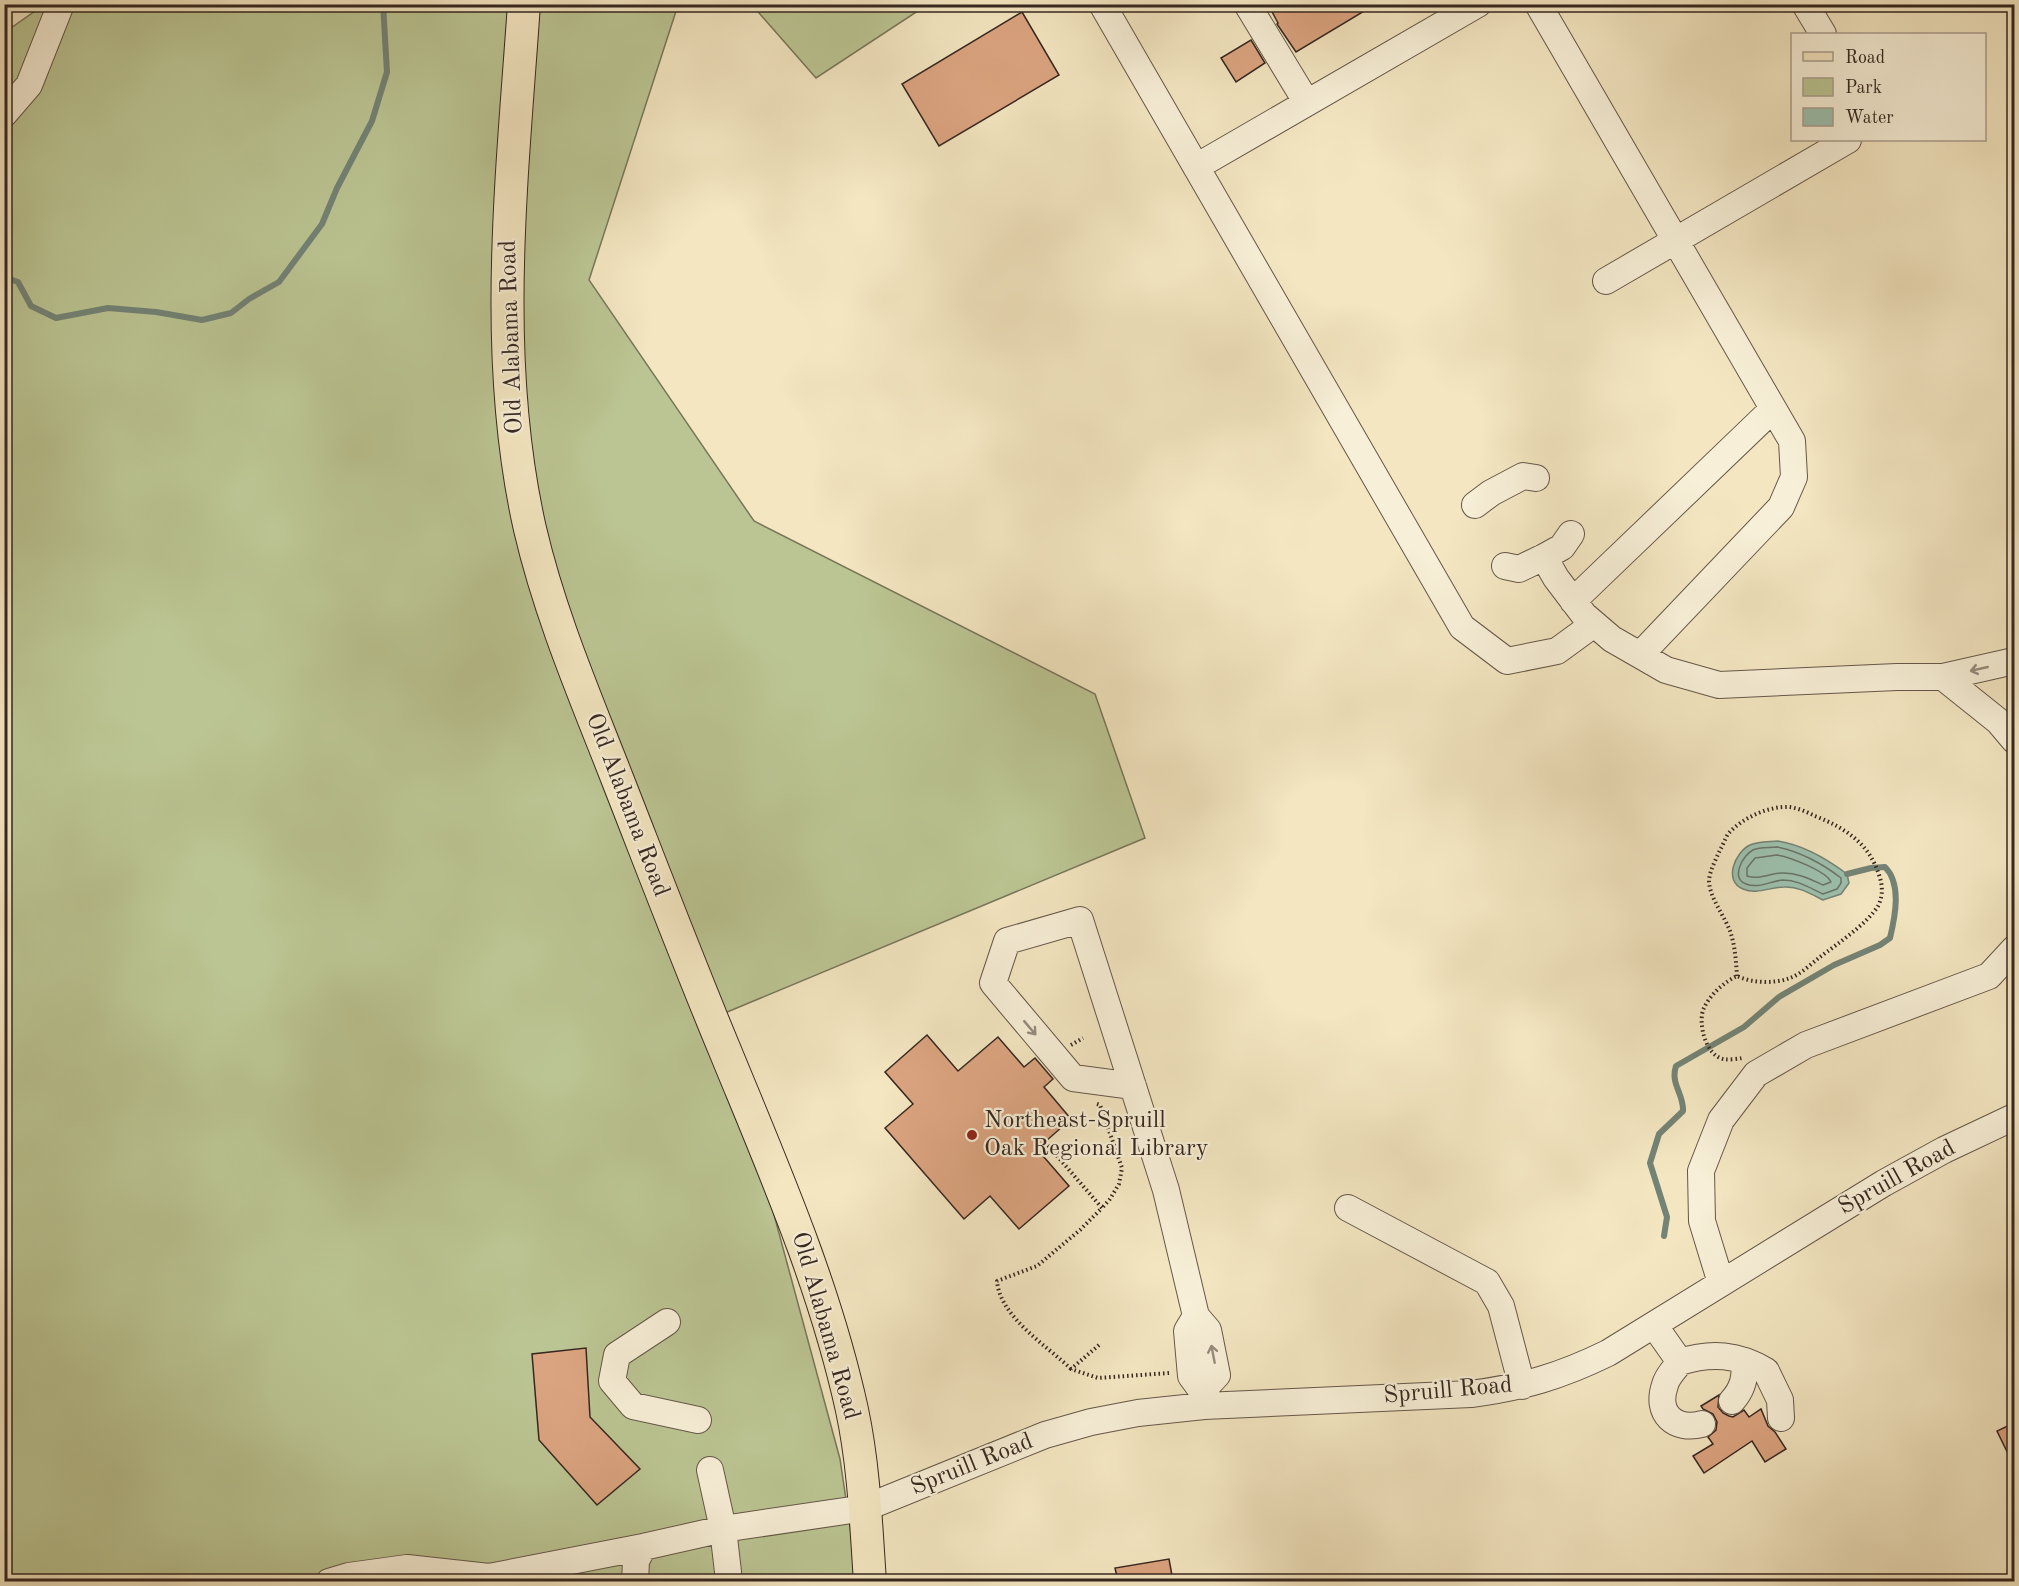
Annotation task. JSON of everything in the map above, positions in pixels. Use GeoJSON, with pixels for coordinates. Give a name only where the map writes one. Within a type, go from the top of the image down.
{"type":"FeatureCollection","features":[{"type":"Feature","properties":{"kind":"main road","name":"Old Alabama Road"},"geometry":{"type":"LineString","coordinates":[[524,4],[508,229],[507,345],[513,431],[530,529],[558,628],[820,1288],[852,1408],[866,1508],[870,1581]]}},
{"type":"Feature","properties":{"kind":"street"},"geometry":{"type":"LineString","coordinates":[[4,114],[29,85],[61,4]]}},
{"type":"Feature","properties":{"kind":"street"},"geometry":{"type":"LineString","coordinates":[[1102,4],[1462,627],[1507,661],[1557,651],[1594,624]]}},
{"type":"Feature","properties":{"kind":"street"},"geometry":{"type":"LineString","coordinates":[[1247,4],[1307,103]]}},
{"type":"Feature","properties":{"kind":"street"},"geometry":{"type":"LineString","coordinates":[[1196,167],[1478,4]]}},
{"type":"Feature","properties":{"kind":"street"},"geometry":{"type":"LineString","coordinates":[[1538,4],[1792,441],[1794,477],[1781,507],[1640,655]]}},
{"type":"Feature","properties":{"kind":"street"},"geometry":{"type":"LineString","coordinates":[[1805,4],[1822,33]]}},
{"type":"Feature","properties":{"kind":"street"},"geometry":{"type":"LineString","coordinates":[[1606,281],[1846,141]]}},
{"type":"Feature","properties":{"kind":"street"},"geometry":{"type":"LineString","coordinates":[[1574,601],[1773,409]]}},
{"type":"Feature","properties":{"kind":"street"},"geometry":{"type":"LineString","coordinates":[[1475,505],[1491,493],[1523,476],[1536,478]]}},
{"type":"Feature","properties":{"kind":"street"},"geometry":{"type":"LineString","coordinates":[[1505,566],[1519,569],[1544,557],[1562,547],[1571,534]]}},
{"type":"Feature","properties":{"kind":"street"},"geometry":{"type":"LineString","coordinates":[[1544,557],[1556,578],[1584,615],[1612,639],[1666,670],[1719,685],[1943,677],[2014,661]]}},
{"type":"Feature","properties":{"kind":"street"},"geometry":{"type":"LineString","coordinates":[[1943,677],[1998,721],[2014,740]]}},
{"type":"Feature","properties":{"kind":"street"},"geometry":{"type":"LineString","coordinates":[[1133,1086],[1073,1078],[993,983],[1007,941],[1080,920],[1172,1207],[1196,1316],[1187,1331],[1199,1390]]}},
{"type":"Feature","properties":{"kind":"street"},"geometry":{"type":"LineString","coordinates":[[1721,1283],[1702,1221],[1701,1171],[1720,1120],[1756,1074],[1806,1045],[1989,976],[2014,949]]}},
{"type":"Feature","properties":{"kind":"street","name":"Spruill Road"},"geometry":{"type":"LineString","coordinates":[[328,1581],[407,1568],[489,1577],[723,1529],[866,1508],[1045,1436],[1091,1422],[1138,1413],[1199,1390],[1472,1394],[1522,1386],[1575,1369],[1608,1353],[1884,1183],[1944,1150],[2014,1117]]}},
{"type":"Feature","properties":{"kind":"street"},"geometry":{"type":"LineString","coordinates":[[1348,1208],[1487,1282],[1501,1306],[1522,1386]]}},
{"type":"Feature","properties":{"kind":"street"},"geometry":{"type":"LineString","coordinates":[[667,1322],[617,1355],[612,1381],[633,1406],[698,1420]]}},
{"type":"Feature","properties":{"kind":"street"},"geometry":{"type":"LineString","coordinates":[[1654,1325],[1680,1362]]}},
{"type":"Feature","properties":{"kind":"street"},"geometry":{"type":"LineString","coordinates":[[1702,1424],[1686,1426],[1668,1417],[1663,1409],[1662,1399],[1665,1384],[1680,1362],[1699,1356],[1719,1354],[1744,1361],[1766,1371],[1780,1400],[1781,1418]]}},
{"type":"Feature","properties":{"kind":"street"},"geometry":{"type":"LineString","coordinates":[[1732,1401],[1742,1386],[1745,1373],[1744,1361]]}},
{"type":"Feature","properties":{"kind":"street"},"geometry":{"type":"LineString","coordinates":[[710,1470],[723,1529],[728,1572]]}},
{"type":"Feature","properties":{"kind":"street"},"geometry":{"type":"LineString","coordinates":[[635,1581],[636,1561],[643,1547]]}},
{"type":"Feature","properties":{"kind":"path"},"geometry":{"type":"LineString","coordinates":[[1788,807],[1839,825],[1857,838],[1872,858],[1882,884],[1878,906],[1830,950],[1791,978],[1758,981],[1744,980],[1737,976],[1730,933],[1712,894],[1709,880],[1713,865],[1727,836],[1737,826],[1762,812],[1788,807]]}},
{"type":"Feature","properties":{"kind":"path"},"geometry":{"type":"LineString","coordinates":[[1737,976],[1721,987],[1704,1008],[1701,1018],[1703,1029],[1713,1054],[1722,1059],[1746,1057],[1758,1060],[1766,1068]]}},
{"type":"Feature","properties":{"kind":"path"},"geometry":{"type":"LineString","coordinates":[[1093,1102],[1101,1105],[1122,1168],[1119,1184],[1102,1208],[1037,1266],[997,1281],[999,1295],[1008,1312],[1071,1369],[1098,1378],[1199,1390]]}},
{"type":"Feature","properties":{"kind":"path"},"geometry":{"type":"LineString","coordinates":[[1045,1142],[1102,1208]]}},
{"type":"Feature","properties":{"kind":"path"},"geometry":{"type":"LineString","coordinates":[[1071,1369],[1099,1345]]}},
{"type":"Feature","properties":{"kind":"green space"},"geometry":{"type":"Polygon","coordinates":[[[38,5],[678,5],[589,280],[754,521],[1095,694],[1145,838],[720,1015],[840,1459],[858,1581],[5,1581],[4,33],[35,11],[38,5]]]}},
{"type":"Feature","properties":{"kind":"green space"},"geometry":{"type":"Polygon","coordinates":[[[752,5],[927,5],[816,78],[752,5]]]}},
{"type":"Feature","properties":{"kind":"water"},"geometry":{"type":"Polygon","coordinates":[[[1778,841],[1806,849],[1823,858],[1847,874],[1849,883],[1841,894],[1823,900],[1789,887],[1748,891],[1737,885],[1732,873],[1740,854],[1750,845],[1778,841]]]}},
{"type":"Feature","properties":{"kind":"building"},"geometry":{"type":"Polygon","coordinates":[[[1268,4],[1376,4],[1296,52],[1277,24],[1268,4]]]}},
{"type":"Feature","properties":{"kind":"building"},"geometry":{"type":"Polygon","coordinates":[[[1022,12],[1059,75],[939,146],[902,84],[1022,12]]]}},
{"type":"Feature","properties":{"kind":"building"},"geometry":{"type":"Polygon","coordinates":[[[1251,40],[1265,63],[1236,82],[1221,58],[1251,40]]]}},
{"type":"Feature","properties":{"kind":"building","name":"Northeast-Spruill Oak Regional Library"},"geometry":{"type":"Polygon","coordinates":[[[927,1035],[958,1071],[998,1037],[1024,1067],[1035,1058],[1053,1079],[1044,1087],[1071,1119],[1037,1149],[1069,1186],[1019,1229],[990,1196],[964,1219],[885,1128],[913,1104],[885,1072],[927,1035]]]}},
{"type":"Feature","properties":{"kind":"building"},"geometry":{"type":"Polygon","coordinates":[[[586,1348],[590,1417],[640,1469],[597,1505],[539,1440],[532,1354],[586,1348]]]}},
{"type":"Feature","properties":{"kind":"building"},"geometry":{"type":"Polygon","coordinates":[[[1719,1395],[1718,1407],[1729,1416],[1733,1417],[1744,1410],[1749,1417],[1761,1409],[1768,1426],[1775,1432],[1786,1449],[1765,1462],[1752,1441],[1704,1473],[1693,1456],[1713,1444],[1708,1437],[1716,1430],[1717,1422],[1713,1414],[1701,1406],[1719,1395]]]}},
{"type":"Feature","properties":{"kind":"building"},"geometry":{"type":"Polygon","coordinates":[[[2014,1423],[2014,1466],[1997,1431],[2014,1423]]]}},
{"type":"Feature","properties":{"kind":"building"},"geometry":{"type":"Polygon","coordinates":[[[1169,1559],[1173,1581],[1118,1581],[1115,1568],[1169,1559]]]}},
{"type":"Feature","properties":{"kind":"waterway"},"geometry":{"type":"LineString","coordinates":[[4,277],[18,282],[31,306],[56,318],[108,308],[156,312],[202,320],[231,313],[249,299],[279,282],[322,224],[337,188],[372,121],[387,72],[383,4]]}},
{"type":"Feature","properties":{"kind":"waterway"},"geometry":{"type":"LineString","coordinates":[[1664,1236],[1667,1217],[1650,1163],[1659,1134],[1683,1111],[1675,1078],[1676,1066],[1744,1027],[1779,997],[1834,965],[1880,945],[1890,938],[1896,901],[1894,882],[1890,874],[1885,867],[1847,874]]}},
{"type":"Feature","properties":{"kind":"place","name":"Northeast-Spruill Oak Regional Library"},"geometry":{"type":"Point","coordinates":[972,1135]}}]}
